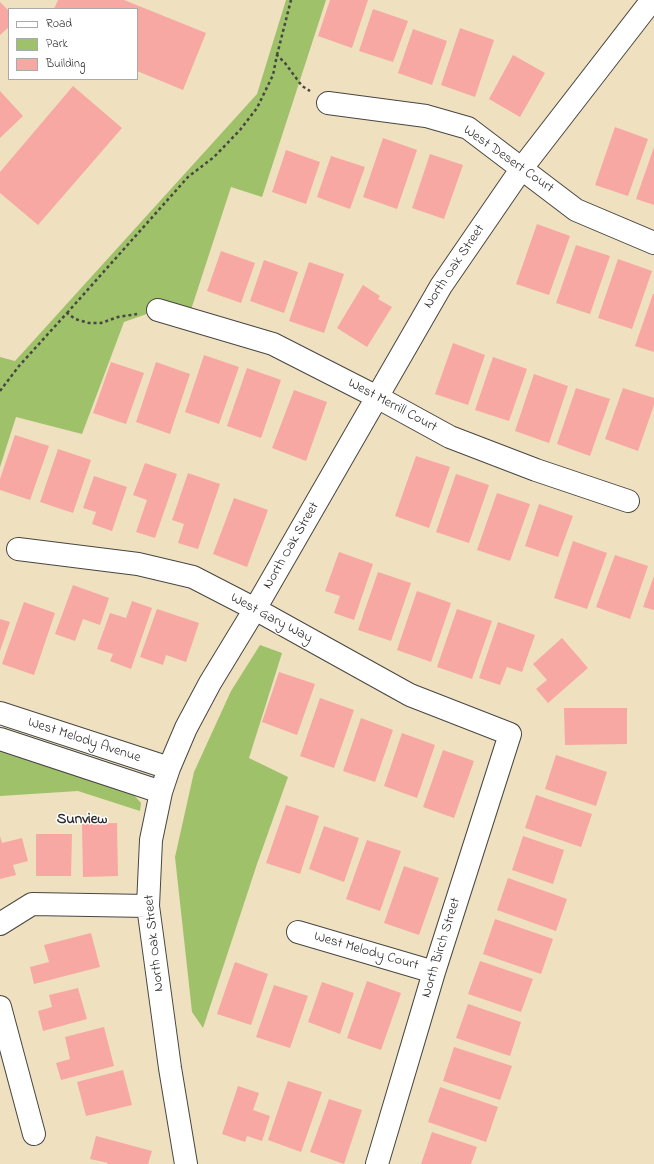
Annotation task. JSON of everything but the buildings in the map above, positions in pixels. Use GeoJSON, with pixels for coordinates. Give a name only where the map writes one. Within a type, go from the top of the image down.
{"type":"FeatureCollection","features":[{"type":"Feature","properties":{"kind":"street","name":"North Oak Street"},"geometry":{"type":"LineString","coordinates":[[186,1164],[170,1068],[148,906],[151,840],[161,792],[169,768],[190,721],[210,683],[255,609],[440,286],[522,168],[652,0]]}},
{"type":"Feature","properties":{"kind":"street","name":"West Desert Court"},"geometry":{"type":"LineString","coordinates":[[328,103],[426,116],[468,128],[576,210],[654,243]]}},
{"type":"Feature","properties":{"kind":"street","name":"West Merrill Court"},"geometry":{"type":"LineString","coordinates":[[158,310],[273,344],[377,397],[450,437],[536,470],[628,501]]}},
{"type":"Feature","properties":{"kind":"street","name":"West Gary Way"},"geometry":{"type":"LineString","coordinates":[[18,549],[138,564],[193,577],[255,609],[410,695],[510,734]]}},
{"type":"Feature","properties":{"kind":"street","name":"West Melody Avenue"},"geometry":{"type":"LineString","coordinates":[[0,713],[169,768]]}},
{"type":"Feature","properties":{"kind":"street","name":"North Birch Street"},"geometry":{"type":"LineString","coordinates":[[377,1164],[434,972],[510,734]]}},
{"type":"Feature","properties":{"kind":"street","name":"West Melody Avenue"},"geometry":{"type":"LineString","coordinates":[[0,738],[161,792]]}},
{"type":"Feature","properties":{"kind":"street"},"geometry":{"type":"LineString","coordinates":[[0,924],[32,904],[148,906]]}},
{"type":"Feature","properties":{"kind":"street","name":"West Melody Court"},"geometry":{"type":"LineString","coordinates":[[298,932],[434,972]]}},
{"type":"Feature","properties":{"kind":"street"},"geometry":{"type":"LineString","coordinates":[[0,1007],[34,1134]]}},
{"type":"Feature","properties":{"kind":"path"},"geometry":{"type":"LineString","coordinates":[[0,391],[19,366],[188,177],[214,157],[240,130],[257,108],[272,75],[291,0]]}},
{"type":"Feature","properties":{"kind":"path"},"geometry":{"type":"LineString","coordinates":[[277,55],[285,63],[302,86],[328,103]]}},
{"type":"Feature","properties":{"kind":"path"},"geometry":{"type":"LineString","coordinates":[[67,313],[75,319],[89,323],[101,323],[118,317],[158,310]]}},
{"type":"Feature","properties":{"kind":"green space"},"geometry":{"type":"Polygon","coordinates":[[[286,0],[326,0],[262,197],[231,187],[188,319],[158,310],[124,322],[82,434],[16,417],[0,467],[0,357],[15,361],[257,94],[286,0]]]}},
{"type":"Feature","properties":{"kind":"green space"},"geometry":{"type":"Polygon","coordinates":[[[260,645],[282,653],[249,758],[288,777],[257,864],[203,1028],[192,1012],[175,857],[194,772],[231,691],[260,645]]]}},
{"type":"Feature","properties":{"kind":"green space"},"geometry":{"type":"Polygon","coordinates":[[[0,752],[133,794],[141,803],[140,811],[78,791],[0,796],[0,752]]]}},
{"type":"Feature","properties":{"kind":"district","name":"Sunview"},"geometry":{"type":"Point","coordinates":[82,821]}}]}
